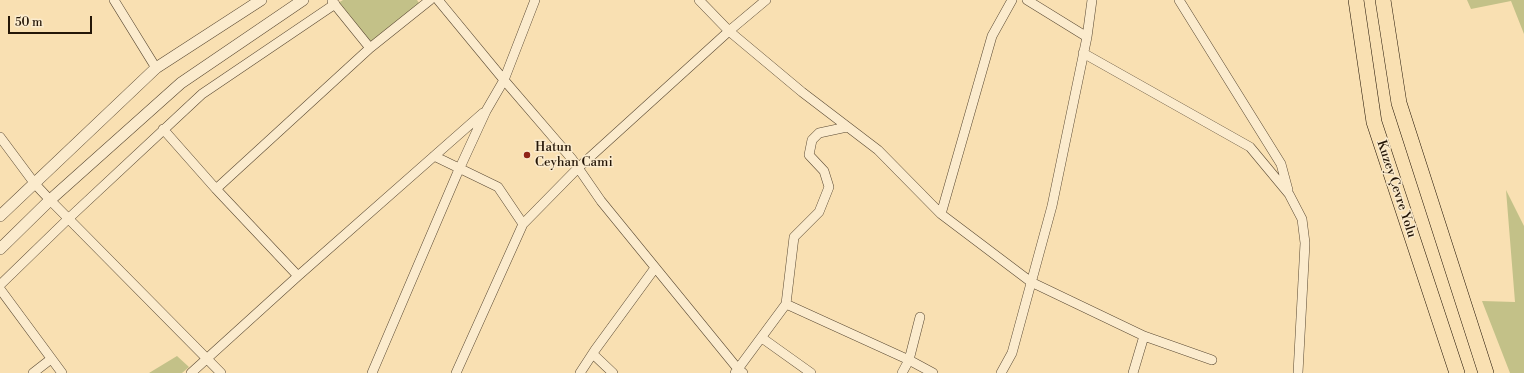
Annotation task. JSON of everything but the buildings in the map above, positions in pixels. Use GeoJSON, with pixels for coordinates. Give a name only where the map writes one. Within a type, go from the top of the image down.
{"type":"FeatureCollection","features":[{"type":"Feature","properties":{"kind":"main road","name":"Kuzey Çevre Yolu"},"geometry":{"type":"LineString","coordinates":[[1356,0],[1374,122],[1457,373]]}},
{"type":"Feature","properties":{"kind":"main road"},"geometry":{"type":"LineString","coordinates":[[1383,0],[1399,103],[1486,373]]}},
{"type":"Feature","properties":{"kind":"street"},"geometry":{"type":"LineString","coordinates":[[114,0],[156,68]]}},
{"type":"Feature","properties":{"kind":"street"},"geometry":{"type":"LineString","coordinates":[[0,216],[156,68],[261,0]]}},
{"type":"Feature","properties":{"kind":"street"},"geometry":{"type":"LineString","coordinates":[[0,249],[50,200],[181,83],[303,0]]}},
{"type":"Feature","properties":{"kind":"street"},"geometry":{"type":"LineString","coordinates":[[216,189],[370,48],[430,0]]}},
{"type":"Feature","properties":{"kind":"street"},"geometry":{"type":"LineString","coordinates":[[438,0],[572,159],[601,201],[738,372],[786,304],[794,237],[819,212],[829,187],[824,171],[809,155],[812,140],[819,134],[847,127]]}},
{"type":"Feature","properties":{"kind":"street"},"geometry":{"type":"LineString","coordinates":[[372,373],[486,111],[504,80],[535,0]]}},
{"type":"Feature","properties":{"kind":"street"},"geometry":{"type":"LineString","coordinates":[[699,0],[729,31],[802,92],[878,150],[941,214],[1031,282],[1144,336],[1212,360]]}},
{"type":"Feature","properties":{"kind":"street"},"geometry":{"type":"LineString","coordinates":[[456,373],[523,224],[578,168],[729,31],[766,0]]}},
{"type":"Feature","properties":{"kind":"street"},"geometry":{"type":"LineString","coordinates":[[941,214],[992,36],[1012,0]]}},
{"type":"Feature","properties":{"kind":"street"},"geometry":{"type":"LineString","coordinates":[[1027,0],[1087,37]]}},
{"type":"Feature","properties":{"kind":"street"},"geometry":{"type":"LineString","coordinates":[[1009,373],[1012,353],[1052,206],[1087,37],[1092,0]]}},
{"type":"Feature","properties":{"kind":"street"},"geometry":{"type":"LineString","coordinates":[[1179,0],[1281,164],[1289,194]]}},
{"type":"Feature","properties":{"kind":"street"},"geometry":{"type":"LineString","coordinates":[[0,285],[163,129],[202,94],[333,2],[370,48]]}},
{"type":"Feature","properties":{"kind":"street"},"geometry":{"type":"LineString","coordinates":[[1083,53],[1250,147],[1289,194],[1302,219],[1305,243],[1298,373]]}},
{"type":"Feature","properties":{"kind":"street"},"geometry":{"type":"LineString","coordinates":[[191,373],[298,276],[486,111]]}},
{"type":"Feature","properties":{"kind":"street"},"geometry":{"type":"LineString","coordinates":[[163,129],[216,189],[298,276]]}},
{"type":"Feature","properties":{"kind":"street"},"geometry":{"type":"LineString","coordinates":[[0,137],[35,184],[221,373]]}},
{"type":"Feature","properties":{"kind":"street"},"geometry":{"type":"LineString","coordinates":[[434,156],[498,187],[523,224]]}},
{"type":"Feature","properties":{"kind":"street"},"geometry":{"type":"LineString","coordinates":[[580,373],[655,268]]}},
{"type":"Feature","properties":{"kind":"street"},"geometry":{"type":"LineString","coordinates":[[0,289],[62,373]]}},
{"type":"Feature","properties":{"kind":"street"},"geometry":{"type":"LineString","coordinates":[[786,304],[909,360],[933,373]]}},
{"type":"Feature","properties":{"kind":"street"},"geometry":{"type":"LineString","coordinates":[[902,373],[909,360],[920,317]]}},
{"type":"Feature","properties":{"kind":"street"},"geometry":{"type":"LineString","coordinates":[[1133,373],[1144,336]]}},
{"type":"Feature","properties":{"kind":"street"},"geometry":{"type":"LineString","coordinates":[[762,338],[811,373]]}},
{"type":"Feature","properties":{"kind":"street"},"geometry":{"type":"LineString","coordinates":[[1001,373],[1012,353]]}},
{"type":"Feature","properties":{"kind":"street"},"geometry":{"type":"LineString","coordinates":[[593,354],[613,373]]}},
{"type":"Feature","properties":{"kind":"street"},"geometry":{"type":"LineString","coordinates":[[33,373],[51,358]]}},
{"type":"Feature","properties":{"kind":"shaded area"},"geometry":{"type":"Polygon","coordinates":[[[343,0],[417,0],[419,3],[370,44],[338,3],[343,0]]]}},
{"type":"Feature","properties":{"kind":"shaded area"},"geometry":{"type":"Polygon","coordinates":[[[1467,0],[1524,0],[1524,34],[1511,1],[1471,9],[1467,0]]]}},
{"type":"Feature","properties":{"kind":"shaded area"},"geometry":{"type":"Polygon","coordinates":[[[1506,190],[1524,226],[1524,373],[1510,373],[1482,301],[1515,302],[1506,190]]]}},
{"type":"Feature","properties":{"kind":"shaded area"},"geometry":{"type":"Polygon","coordinates":[[[177,356],[189,367],[182,373],[149,373],[177,356]]]}},
{"type":"Feature","properties":{"kind":"place","name":"Hatun Ceyhan Cami"},"geometry":{"type":"Point","coordinates":[527,155]}}]}
